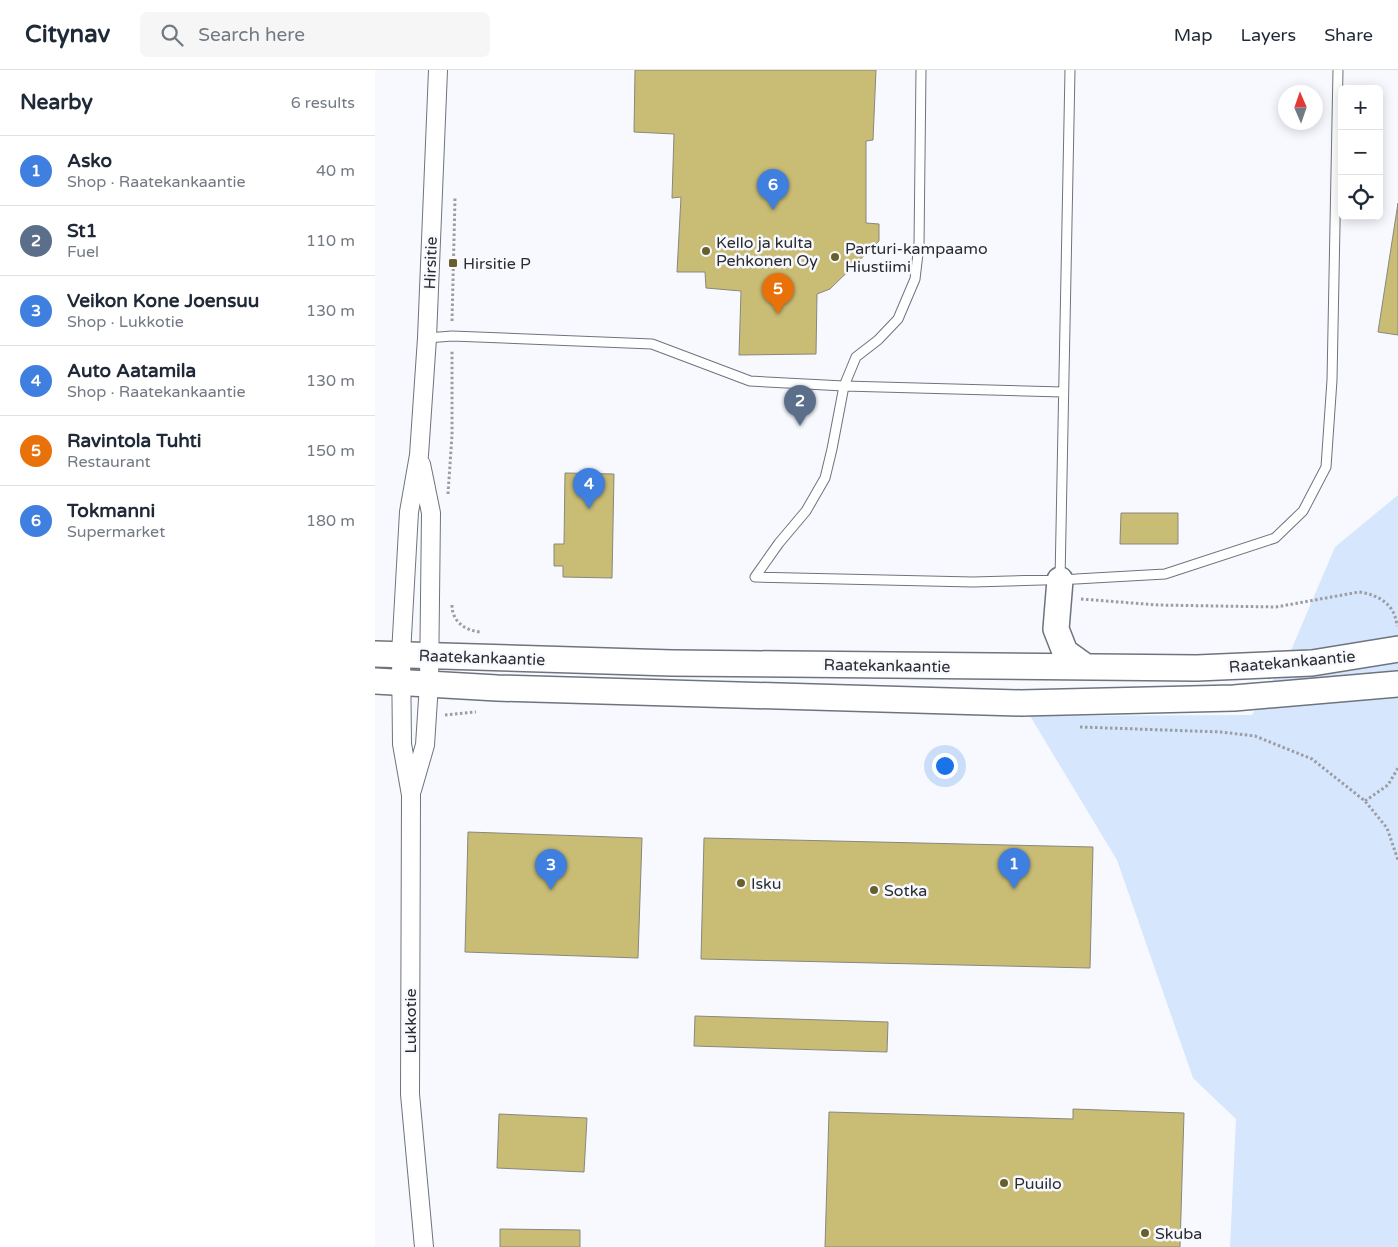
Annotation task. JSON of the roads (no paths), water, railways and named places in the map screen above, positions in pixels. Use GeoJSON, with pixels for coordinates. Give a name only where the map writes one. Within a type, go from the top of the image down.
{"type":"FeatureCollection","features":[{"type":"Feature","properties":{"kind":"main road"},"geometry":{"type":"LineString","coordinates":[[1060,580],[1056,629],[1065,652],[1086,667]]}},
{"type":"Feature","properties":{"kind":"main road","name":"Raatekankaantie"},"geometry":{"type":"LineString","coordinates":[[375,654],[672,663],[1197,668],[1312,662],[1398,639]]}},
{"type":"Feature","properties":{"kind":"main road","name":"Raatekankaantie"},"geometry":{"type":"LineString","coordinates":[[375,681],[497,688],[1021,702],[1234,698],[1398,684]]}},
{"type":"Feature","properties":{"kind":"street","name":"Hirsitie"},"geometry":{"type":"LineString","coordinates":[[411,795],[402,744],[403,682],[401,654],[409,512],[419,455],[427,338],[438,70]]}},
{"type":"Feature","properties":{"kind":"street","name":"Hirsitie"},"geometry":{"type":"LineString","coordinates":[[411,795],[425,745],[429,684],[431,513],[419,455]]}},
{"type":"Feature","properties":{"kind":"street","name":"Lukkotie"},"geometry":{"type":"LineString","coordinates":[[411,795],[410,1094],[424,1247]]}},
{"type":"Feature","properties":{"kind":"lane"},"geometry":{"type":"LineString","coordinates":[[921,70],[919,245],[915,279],[899,319],[878,340],[856,357],[844,386],[825,478],[806,511],[755,576],[973,582],[1060,580],[1165,574],[1275,538],[1303,511],[1325,467],[1332,380],[1338,70]]}},
{"type":"Feature","properties":{"kind":"lane"},"geometry":{"type":"LineString","coordinates":[[1060,580],[1070,70]]}},
{"type":"Feature","properties":{"kind":"lane"},"geometry":{"type":"LineString","coordinates":[[427,338],[452,336],[652,344],[750,381],[844,386],[1063,392]]}},
{"type":"Feature","properties":{"kind":"place","name":"Tokmanni"},"geometry":{"type":"Point","coordinates":[773,210]}},
{"type":"Feature","properties":{"kind":"place","name":"Kello ja kulta Pehkonen Oy"},"geometry":{"type":"Point","coordinates":[706,251]}},
{"type":"Feature","properties":{"kind":"place","name":"Parturi-kampaamo Hiustiimi"},"geometry":{"type":"Point","coordinates":[835,257]}},
{"type":"Feature","properties":{"kind":"place","name":"Hirsitie P"},"geometry":{"type":"Point","coordinates":[453,263]}},
{"type":"Feature","properties":{"kind":"place","name":"Ravintola Tuhti"},"geometry":{"type":"Point","coordinates":[778,314]}},
{"type":"Feature","properties":{"kind":"place","name":"St1"},"geometry":{"type":"Point","coordinates":[800,426]}},
{"type":"Feature","properties":{"kind":"place","name":"Auto Aatamila"},"geometry":{"type":"Point","coordinates":[589,509]}},
{"type":"Feature","properties":{"kind":"place","name":"Isku"},"geometry":{"type":"Point","coordinates":[741,883]}},
{"type":"Feature","properties":{"kind":"place","name":"Asko"},"geometry":{"type":"Point","coordinates":[1014,889]}},
{"type":"Feature","properties":{"kind":"place","name":"Veikon Kone Joensuu"},"geometry":{"type":"Point","coordinates":[551,890]}},
{"type":"Feature","properties":{"kind":"place","name":"Sotka"},"geometry":{"type":"Point","coordinates":[874,890]}},
{"type":"Feature","properties":{"kind":"place","name":"Puuilo"},"geometry":{"type":"Point","coordinates":[1004,1183]}},
{"type":"Feature","properties":{"kind":"place","name":"Skuba"},"geometry":{"type":"Point","coordinates":[1145,1233]}}]}
